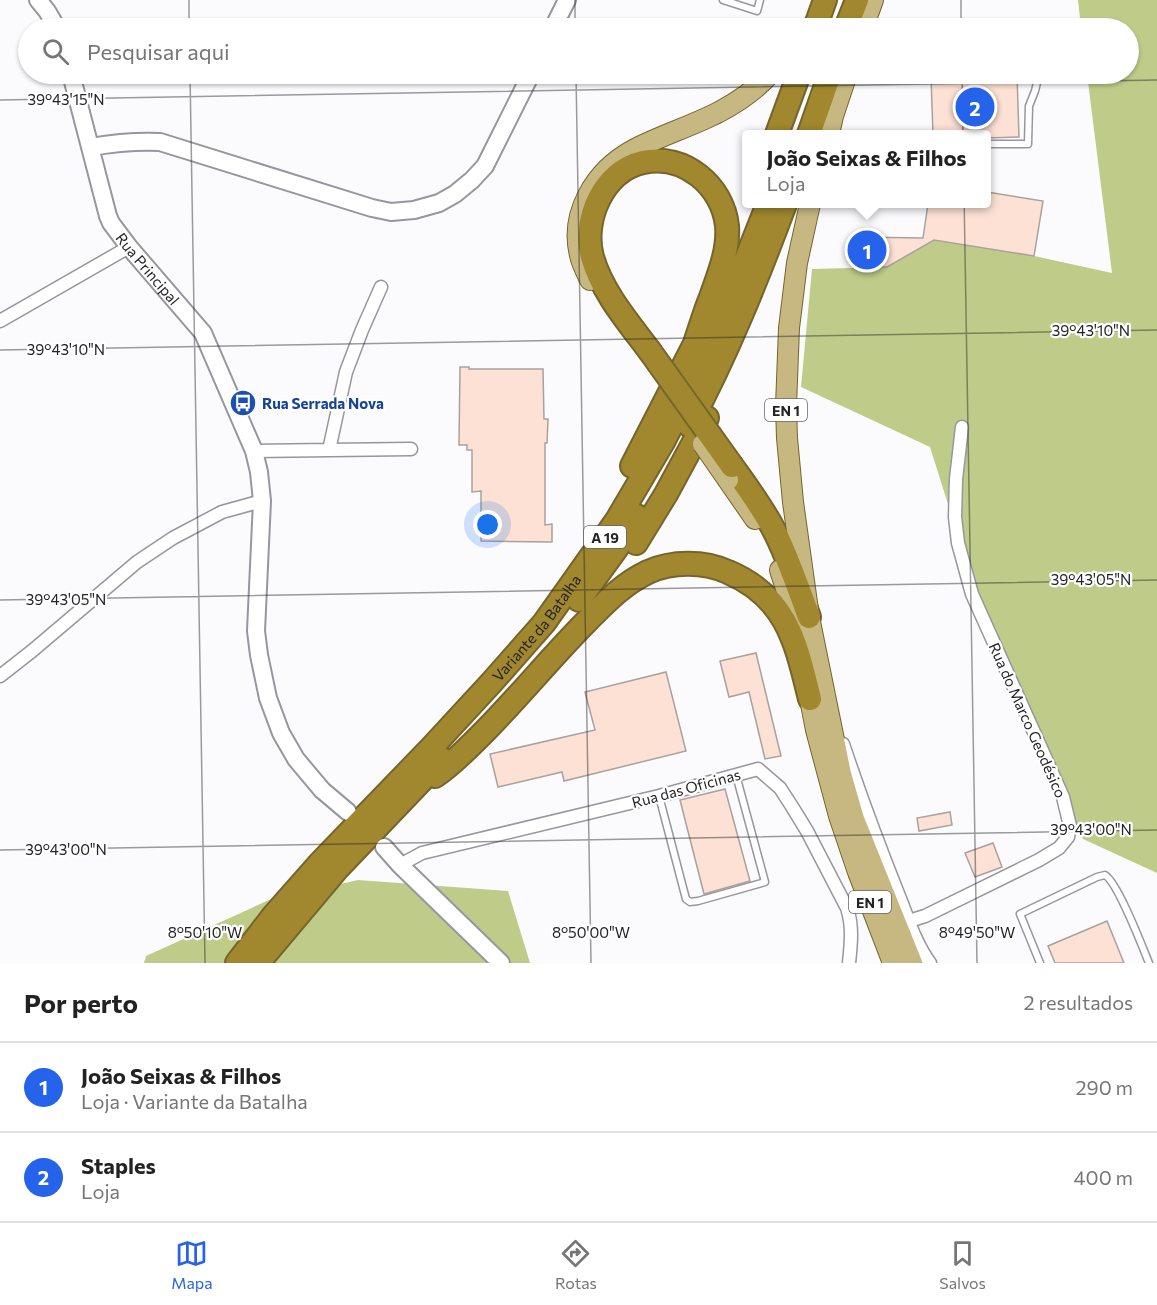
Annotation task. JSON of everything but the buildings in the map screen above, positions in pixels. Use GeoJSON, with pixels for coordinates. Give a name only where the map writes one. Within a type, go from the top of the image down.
{"type":"FeatureCollection","features":[{"type":"Feature","properties":{"kind":"highway"},"geometry":{"type":"LineString","coordinates":[[819,18],[825,0]]}},
{"type":"Feature","properties":{"kind":"highway"},"geometry":{"type":"LineString","coordinates":[[834,18],[840,0]]}},
{"type":"Feature","properties":{"kind":"highway"},"geometry":{"type":"LineString","coordinates":[[850,18],[857,0]]}},
{"type":"Feature","properties":{"kind":"highway"},"geometry":{"type":"LineString","coordinates":[[779,130],[795,84]]}},
{"type":"Feature","properties":{"kind":"highway"},"geometry":{"type":"LineString","coordinates":[[796,130],[812,84]]}},
{"type":"Feature","properties":{"kind":"highway"},"geometry":{"type":"LineString","coordinates":[[811,130],[827,84]]}},
{"type":"Feature","properties":{"kind":"highway"},"geometry":{"type":"LineString","coordinates":[[696,341],[726,251],[725,214],[714,191],[700,176],[674,163],[643,162],[620,173],[605,189],[592,215],[590,236],[592,256],[597,270],[646,355],[730,473],[755,499],[786,556],[809,617]]}},
{"type":"Feature","properties":{"kind":"highway"},"geometry":{"type":"LineString","coordinates":[[356,816],[371,804],[522,625],[602,516],[629,472],[716,300],[750,208]]}},
{"type":"Feature","properties":{"kind":"highway","name":"Variante da Batalha"},"geometry":{"type":"LineString","coordinates":[[237,963],[356,816],[485,690],[544,623],[617,520],[663,442],[700,369],[722,321],[766,208]]}},
{"type":"Feature","properties":{"kind":"highway","name":"Variante da Batalha"},"geometry":{"type":"LineString","coordinates":[[258,963],[323,885],[413,790],[552,636],[616,549],[652,492],[705,394],[735,331],[783,208]]}},
{"type":"Feature","properties":{"kind":"highway"},"geometry":{"type":"LineString","coordinates":[[570,638],[644,531],[714,406],[764,295],[798,208]]}},
{"type":"Feature","properties":{"kind":"highway"},"geometry":{"type":"LineString","coordinates":[[413,790],[460,756],[499,718],[570,638],[620,589],[646,573],[666,566],[696,564],[723,569],[760,590],[778,611],[791,634],[818,703]]}},
{"type":"Feature","properties":{"kind":"main road"},"geometry":{"type":"LineString","coordinates":[[810,18],[819,0]]}},
{"type":"Feature","properties":{"kind":"main road"},"geometry":{"type":"LineString","coordinates":[[867,18],[873,0]]}},
{"type":"Feature","properties":{"kind":"main road"},"geometry":{"type":"LineString","coordinates":[[646,355],[600,298],[581,260],[578,227],[583,204],[594,184],[612,164],[633,150],[722,110],[759,84]]}},
{"type":"Feature","properties":{"kind":"main road"},"geometry":{"type":"LineString","coordinates":[[830,130],[845,84]]}},
{"type":"Feature","properties":{"kind":"main road","name":"EN 1"},"geometry":{"type":"LineString","coordinates":[[809,208],[793,288],[789,328],[786,397],[789,469],[809,617],[822,755],[838,816],[893,963]]}},
{"type":"Feature","properties":{"kind":"main road","name":"EN 1"},"geometry":{"type":"LineString","coordinates":[[730,473],[768,542],[784,580],[818,703],[854,819],[912,963]]}},
{"type":"Feature","properties":{"kind":"street"},"geometry":{"type":"LineString","coordinates":[[38,0],[51,18]]}},
{"type":"Feature","properties":{"kind":"street"},"geometry":{"type":"LineString","coordinates":[[558,18],[567,0]]}},
{"type":"Feature","properties":{"kind":"street","name":"Rua Principal"},"geometry":{"type":"LineString","coordinates":[[74,84],[108,216],[129,247],[203,333],[254,451]]}},
{"type":"Feature","properties":{"kind":"street"},"geometry":{"type":"LineString","coordinates":[[91,147],[119,142],[160,142],[372,208],[391,212],[414,210],[455,194],[485,166],[526,84]]}},
{"type":"Feature","properties":{"kind":"street"},"geometry":{"type":"LineString","coordinates":[[0,321],[129,247]]}},
{"type":"Feature","properties":{"kind":"street"},"geometry":{"type":"LineString","coordinates":[[329,450],[346,372],[381,287]]}},
{"type":"Feature","properties":{"kind":"street","name":"Rua do Marco Geodésico"},"geometry":{"type":"LineString","coordinates":[[909,921],[925,916],[1039,860],[1059,848],[1068,837],[1070,826],[1063,797],[972,594],[958,543],[955,517],[956,479],[962,428]]}},
{"type":"Feature","properties":{"kind":"street"},"geometry":{"type":"LineString","coordinates":[[356,816],[322,790],[296,759],[280,733],[268,698],[256,631],[262,501],[254,451],[411,449]]}},
{"type":"Feature","properties":{"kind":"street"},"geometry":{"type":"LineString","coordinates":[[0,676],[137,561],[173,538],[222,512],[262,501]]}},
{"type":"Feature","properties":{"kind":"street"},"geometry":{"type":"LineString","coordinates":[[818,703],[841,739],[875,837],[922,951],[930,963]]}},
{"type":"Feature","properties":{"kind":"street","name":"Rua das Oficinas"},"geometry":{"type":"LineString","coordinates":[[400,865],[422,853],[658,796],[758,769],[780,788],[791,805],[807,831],[846,908],[851,932],[849,963]]}},
{"type":"Feature","properties":{"kind":"street"},"geometry":{"type":"LineString","coordinates":[[384,847],[501,963]]}},
{"type":"Feature","properties":{"kind":"lane"},"geometry":{"type":"LineString","coordinates":[[723,0],[757,11],[760,0]]}},
{"type":"Feature","properties":{"kind":"lane"},"geometry":{"type":"LineString","coordinates":[[991,144],[1028,144],[1029,106],[1037,84]]}},
{"type":"Feature","properties":{"kind":"lane"},"geometry":{"type":"LineString","coordinates":[[658,796],[686,899],[690,902],[698,901],[765,882],[736,774]]}},
{"type":"Feature","properties":{"kind":"lane"},"geometry":{"type":"LineString","coordinates":[[1040,963],[1020,914],[1105,875],[1110,878],[1118,892],[1149,963]]}},
{"type":"Feature","properties":{"kind":"green space"},"geometry":{"type":"Polygon","coordinates":[[[1078,0],[1157,0],[1157,873],[1083,839],[1013,696],[976,593],[930,447],[801,387],[812,269],[887,267],[934,240],[1034,256],[1112,273],[1088,84],[1139,84],[1139,18],[1080,18],[1078,0]]]}},
{"type":"Feature","properties":{"kind":"green space"},"geometry":{"type":"Polygon","coordinates":[[[358,880],[508,891],[530,963],[144,963],[146,956],[269,900],[358,880]]]}},
{"type":"Feature","properties":{"kind":"place","name":"Staples"},"geometry":{"type":"Point","coordinates":[975,107]}},
{"type":"Feature","properties":{"kind":"place","name":"João Seixas & Filhos"},"geometry":{"type":"Point","coordinates":[867,250]}},
{"type":"Feature","properties":{"kind":"place","name":"Rua Serrada Nova"},"geometry":{"type":"Point","coordinates":[243,403]}}]}
